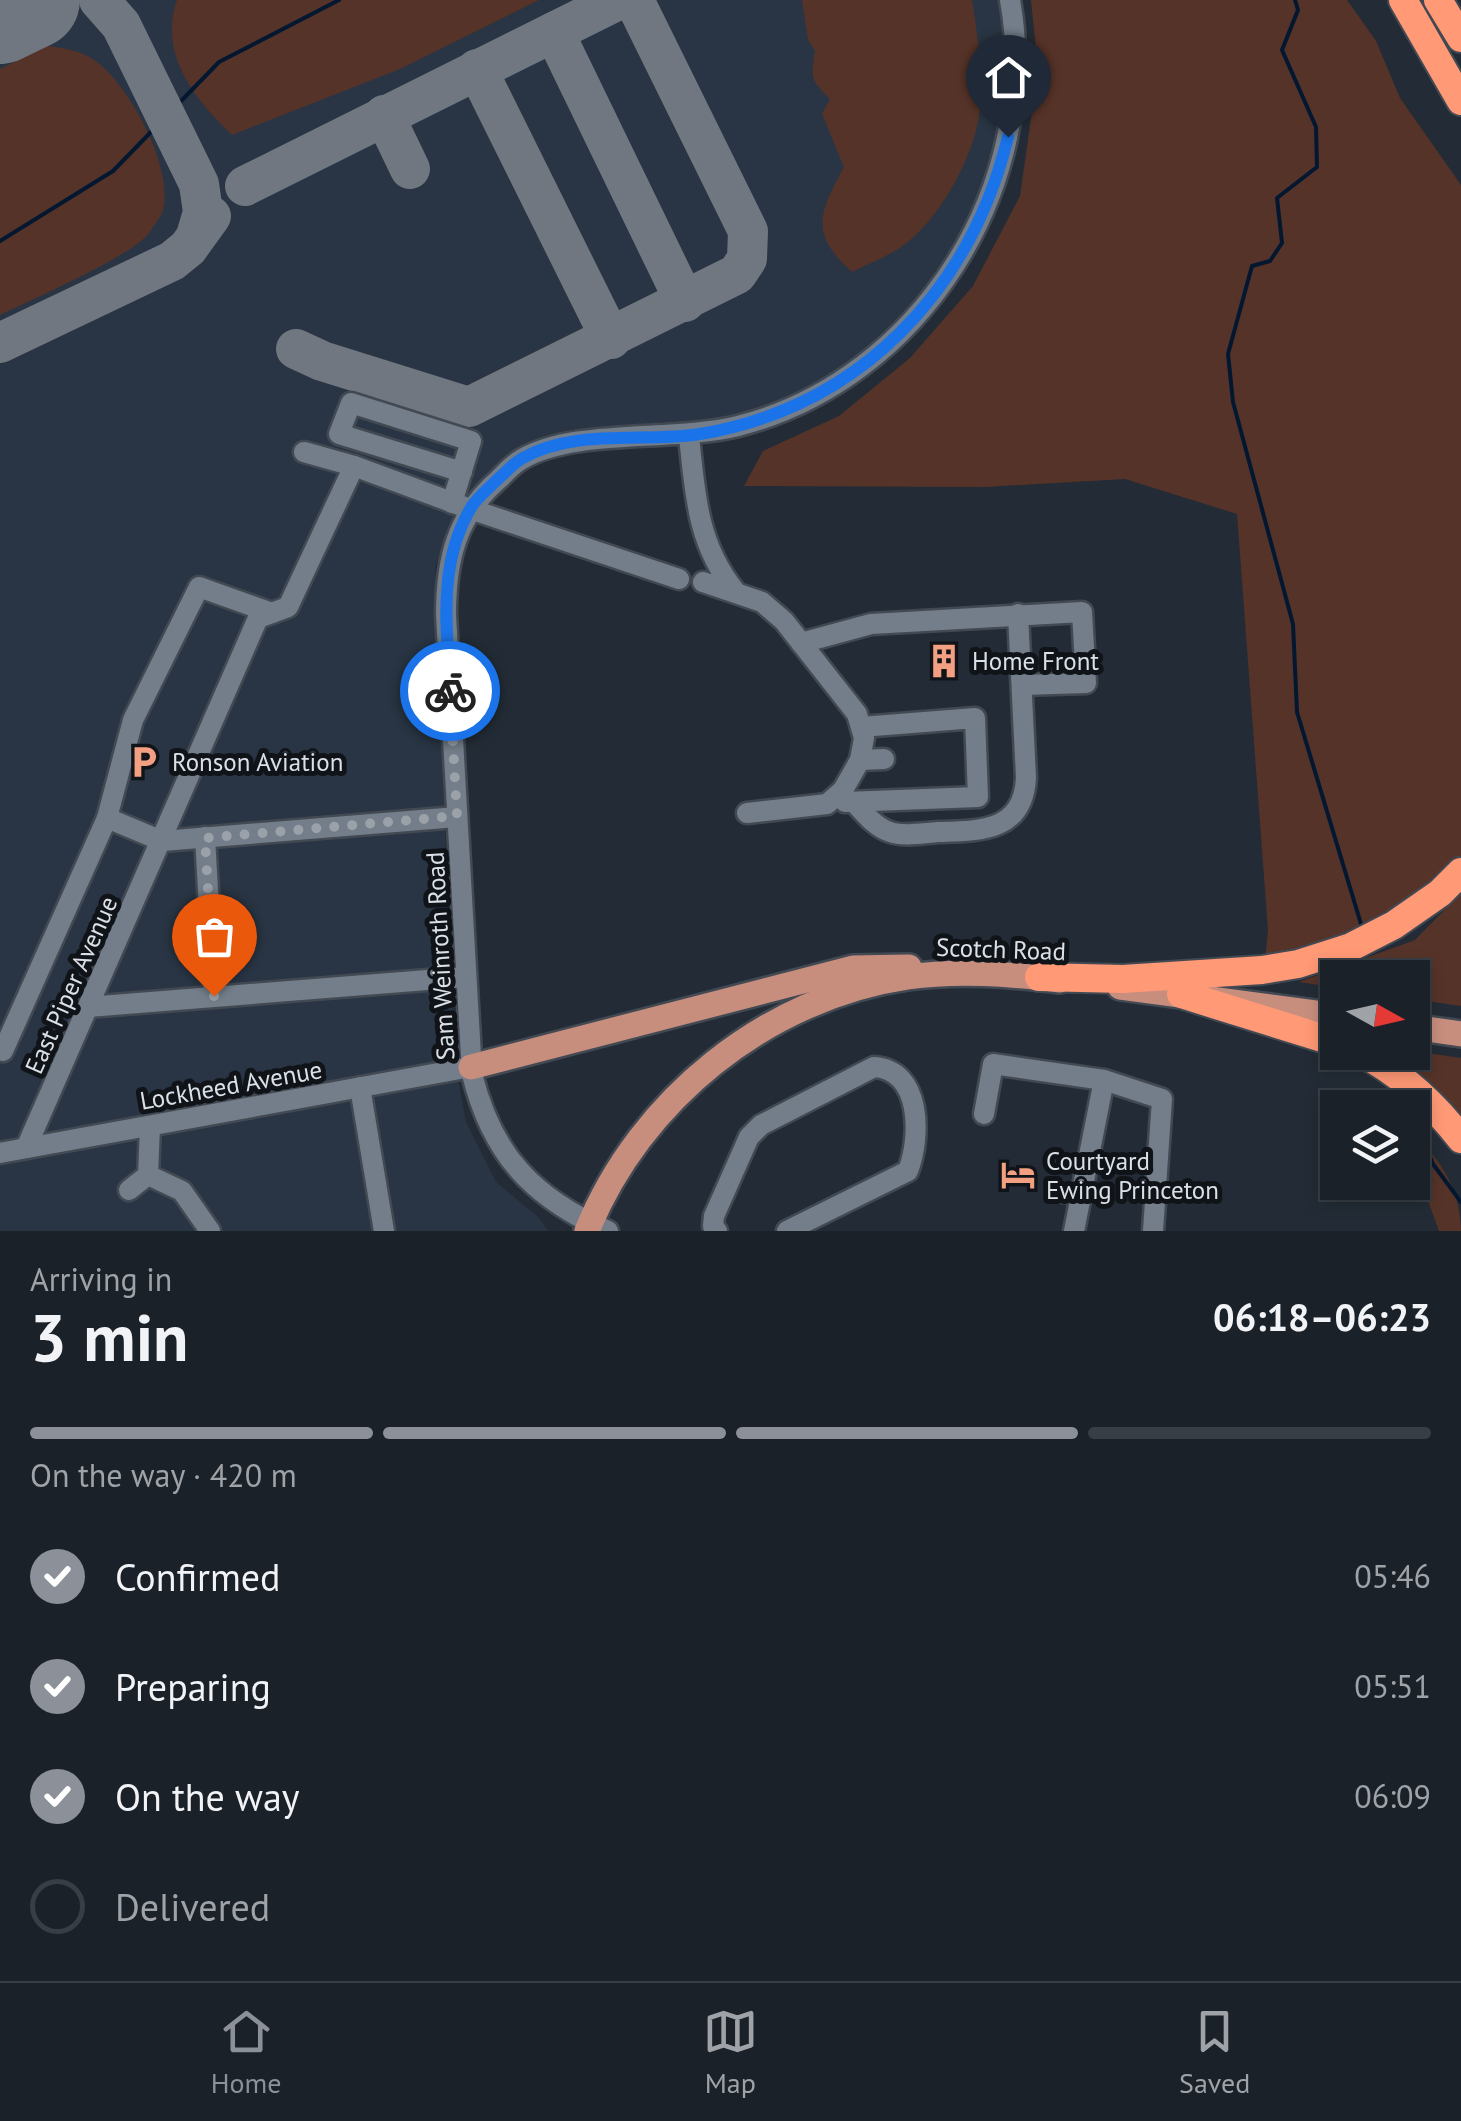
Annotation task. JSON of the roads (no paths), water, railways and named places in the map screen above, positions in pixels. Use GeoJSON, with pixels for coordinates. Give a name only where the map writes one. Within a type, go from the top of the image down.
{"type":"FeatureCollection","features":[{"type":"Feature","properties":{"kind":"highway"},"geometry":{"type":"LineString","coordinates":[[1403,0],[1461,101]]}},
{"type":"Feature","properties":{"kind":"highway"},"geometry":{"type":"LineString","coordinates":[[1438,0],[1461,38]]}},
{"type":"Feature","properties":{"kind":"highway"},"geometry":{"type":"LineString","coordinates":[[1039,978],[1123,979],[1298,964],[1351,947],[1394,925],[1440,893],[1461,872]]}},
{"type":"Feature","properties":{"kind":"highway"},"geometry":{"type":"LineString","coordinates":[[1181,994],[1320,1037]]}},
{"type":"Feature","properties":{"kind":"highway"},"geometry":{"type":"LineString","coordinates":[[1387,1070],[1435,1108],[1461,1139]]}},
{"type":"Feature","properties":{"kind":"main road"},"geometry":{"type":"LineString","coordinates":[[471,1067],[852,968],[894,966],[969,973]]}},
{"type":"Feature","properties":{"kind":"main road","name":"Scotch Road"},"geometry":{"type":"LineString","coordinates":[[595,1228],[618,1170],[671,1101],[724,1054],[793,1014],[850,992],[908,977],[969,973],[1181,994],[1320,1013]]}},
{"type":"Feature","properties":{"kind":"main road"},"geometry":{"type":"LineString","coordinates":[[1430,1030],[1461,1034]]}},
{"type":"Feature","properties":{"kind":"street","name":"Sam Weinroth Road"},"geometry":{"type":"LineString","coordinates":[[595,1228],[547,1198],[508,1159],[488,1125],[471,1067],[446,574],[461,506],[478,497],[521,459],[566,442],[689,436],[741,425],[813,397],[902,333],[938,292],[968,244],[1003,156],[1015,77],[1010,0]]}},
{"type":"Feature","properties":{"kind":"street"},"geometry":{"type":"LineString","coordinates":[[330,459],[351,403],[471,442],[462,472],[461,506]]}},
{"type":"Feature","properties":{"kind":"street"},"geometry":{"type":"LineString","coordinates":[[339,434],[462,472]]}},
{"type":"Feature","properties":{"kind":"street"},"geometry":{"type":"LineString","coordinates":[[689,436],[699,523],[713,560],[735,590]]}},
{"type":"Feature","properties":{"kind":"street"},"geometry":{"type":"LineString","coordinates":[[304,452],[679,580]]}},
{"type":"Feature","properties":{"kind":"street","name":"East Piper Avenue"},"geometry":{"type":"LineString","coordinates":[[26,1148],[258,618],[288,606],[354,466]]}},
{"type":"Feature","properties":{"kind":"street"},"geometry":{"type":"LineString","coordinates":[[703,582],[762,602],[801,643],[857,714],[864,738],[860,760],[843,790],[827,804]]}},
{"type":"Feature","properties":{"kind":"street"},"geometry":{"type":"LineString","coordinates":[[4,1051],[107,818],[133,720],[199,587],[272,613]]}},
{"type":"Feature","properties":{"kind":"street"},"geometry":{"type":"LineString","coordinates":[[801,643],[871,624],[1082,612],[1086,683],[1022,686]]}},
{"type":"Feature","properties":{"kind":"street"},"geometry":{"type":"LineString","coordinates":[[854,802],[873,822],[893,834],[978,830],[1008,820],[1018,808],[1026,786],[1018,614]]}},
{"type":"Feature","properties":{"kind":"street"},"geometry":{"type":"LineString","coordinates":[[748,812],[854,802],[978,798],[975,718],[861,727]]}},
{"type":"Feature","properties":{"kind":"street"},"geometry":{"type":"LineString","coordinates":[[860,760],[884,760]]}},
{"type":"Feature","properties":{"kind":"street"},"geometry":{"type":"LineString","coordinates":[[107,818],[162,841],[457,816]]}},
{"type":"Feature","properties":{"kind":"street"},"geometry":{"type":"LineString","coordinates":[[205,838],[214,996]]}},
{"type":"Feature","properties":{"kind":"street"},"geometry":{"type":"LineString","coordinates":[[88,1007],[465,977]]}},
{"type":"Feature","properties":{"kind":"street"},"geometry":{"type":"LineString","coordinates":[[984,1114],[994,1064],[1104,1080],[1162,1099],[1153,1231]]}},
{"type":"Feature","properties":{"kind":"street","name":"Lockheed Avenue"},"geometry":{"type":"LineString","coordinates":[[0,1153],[471,1067]]}},
{"type":"Feature","properties":{"kind":"street"},"geometry":{"type":"LineString","coordinates":[[718,1231],[713,1226],[714,1216],[749,1137],[761,1124],[874,1067],[900,1075],[909,1090],[916,1119],[914,1155],[908,1171],[787,1231]]}},
{"type":"Feature","properties":{"kind":"street"},"geometry":{"type":"LineString","coordinates":[[1076,1224],[1104,1080]]}},
{"type":"Feature","properties":{"kind":"street"},"geometry":{"type":"LineString","coordinates":[[360,1087],[384,1231]]}},
{"type":"Feature","properties":{"kind":"street"},"geometry":{"type":"LineString","coordinates":[[130,1190],[148,1176],[150,1126]]}},
{"type":"Feature","properties":{"kind":"street"},"geometry":{"type":"LineString","coordinates":[[1062,1179],[1086,1174]]}},
{"type":"Feature","properties":{"kind":"street"},"geometry":{"type":"LineString","coordinates":[[148,1176],[182,1191],[210,1231]]}},
{"type":"Feature","properties":{"kind":"street"},"geometry":{"type":"LineString","coordinates":[[1058,1204],[1076,1224]]}},
{"type":"Feature","properties":{"kind":"waterway"},"geometry":{"type":"LineString","coordinates":[[0,241],[113,171],[219,62],[339,0]]}},
{"type":"Feature","properties":{"kind":"waterway"},"geometry":{"type":"LineString","coordinates":[[1295,0],[1298,10],[1282,50],[1316,127],[1317,167],[1277,198],[1282,243],[1270,261],[1252,266],[1228,354],[1233,402],[1293,624],[1297,712],[1361,924]]}},
{"type":"Feature","properties":{"kind":"waterway"},"geometry":{"type":"LineString","coordinates":[[1430,1157],[1461,1202]]}},
{"type":"Feature","properties":{"kind":"tunnel"},"geometry":{"type":"LineString","coordinates":[[1059,1204],[1063,1179]]}},
{"type":"Feature","properties":{"kind":"place","name":"Home Front"},"geometry":{"type":"Point","coordinates":[944,661]}},
{"type":"Feature","properties":{"kind":"place","name":"Ronson Aviation"},"geometry":{"type":"Point","coordinates":[144,762]}},
{"type":"Feature","properties":{"kind":"place","name":"Courtyard Ewing Princeton"},"geometry":{"type":"Point","coordinates":[1018,1175]}}]}
